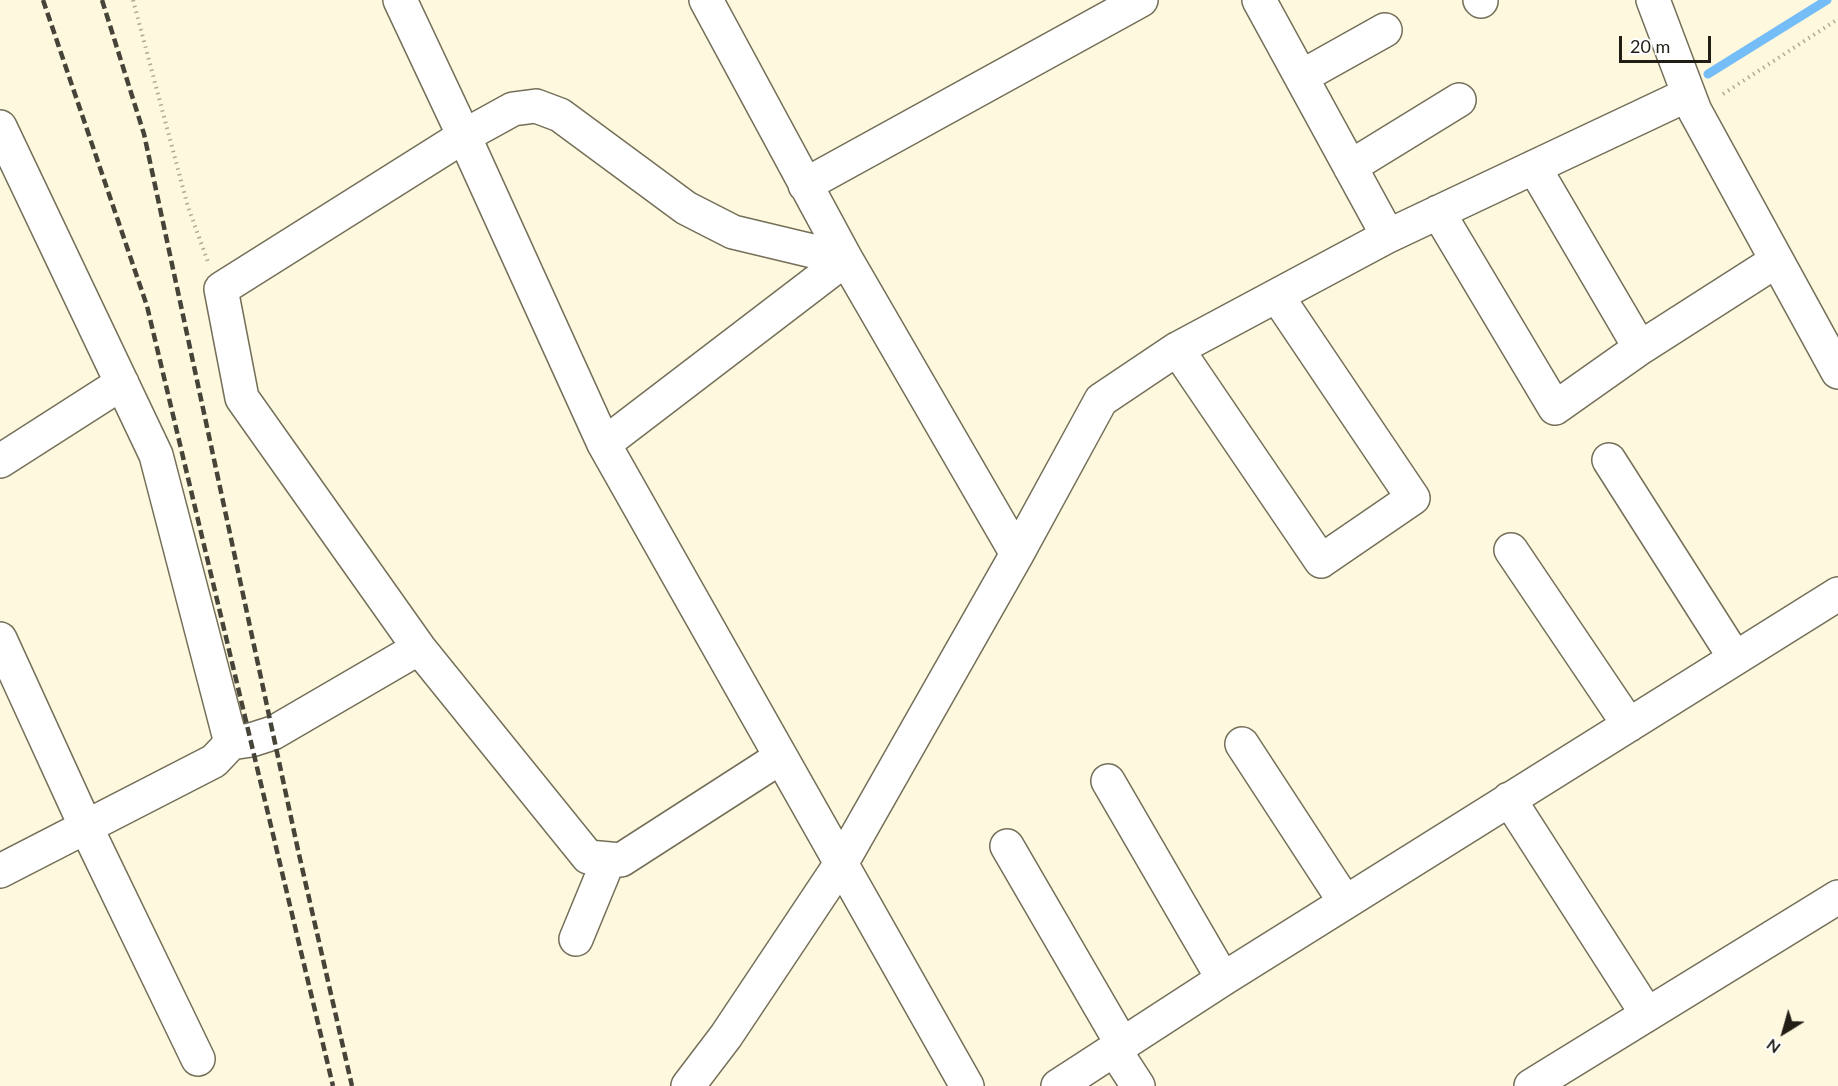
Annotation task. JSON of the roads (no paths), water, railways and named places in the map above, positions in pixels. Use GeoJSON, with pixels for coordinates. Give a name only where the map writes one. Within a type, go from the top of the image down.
{"type":"FeatureCollection","features":[{"type":"Feature","properties":{"kind":"street"},"geometry":{"type":"LineString","coordinates":[[400,0],[465,136],[604,444],[967,1086]]}},
{"type":"Feature","properties":{"kind":"street"},"geometry":{"type":"LineString","coordinates":[[706,0],[846,259],[1017,554]]}},
{"type":"Feature","properties":{"kind":"street"},"geometry":{"type":"LineString","coordinates":[[805,185],[1141,0]]}},
{"type":"Feature","properties":{"kind":"street"},"geometry":{"type":"LineString","coordinates":[[1259,0],[1388,236]]}},
{"type":"Feature","properties":{"kind":"street"},"geometry":{"type":"LineString","coordinates":[[1653,0],[1691,103],[1838,372]]}},
{"type":"Feature","properties":{"kind":"street"},"geometry":{"type":"LineString","coordinates":[[1301,77],[1385,30]]}},
{"type":"Feature","properties":{"kind":"street"},"geometry":{"type":"LineString","coordinates":[[1350,167],[1459,100]]}},
{"type":"Feature","properties":{"kind":"street"},"geometry":{"type":"LineString","coordinates":[[688,1086],[726,1036],[842,862],[1017,554],[1101,400],[1177,349],[1388,236],[1534,167],[1691,103]]}},
{"type":"Feature","properties":{"kind":"street"},"geometry":{"type":"LineString","coordinates":[[782,757],[621,860],[588,858],[419,648],[242,399],[221,289],[465,136],[513,109],[536,106],[560,115],[686,208],[733,232],[846,259]]}},
{"type":"Feature","properties":{"kind":"street"},"geometry":{"type":"LineString","coordinates":[[0,127],[156,455],[231,743]]}},
{"type":"Feature","properties":{"kind":"street"},"geometry":{"type":"LineString","coordinates":[[1534,167],[1640,348]]}},
{"type":"Feature","properties":{"kind":"street"},"geometry":{"type":"LineString","coordinates":[[1438,212],[1555,408],[1640,348],[1776,261]]}},
{"type":"Feature","properties":{"kind":"street"},"geometry":{"type":"LineString","coordinates":[[604,444],[846,259]]}},
{"type":"Feature","properties":{"kind":"street"},"geometry":{"type":"LineString","coordinates":[[1177,349],[1321,561],[1413,498],[1277,296]]}},
{"type":"Feature","properties":{"kind":"street"},"geometry":{"type":"LineString","coordinates":[[0,461],[122,383]]}},
{"type":"Feature","properties":{"kind":"street"},"geometry":{"type":"LineString","coordinates":[[1609,460],[1735,658]]}},
{"type":"Feature","properties":{"kind":"street"},"geometry":{"type":"LineString","coordinates":[[1511,550],[1629,725]]}},
{"type":"Feature","properties":{"kind":"street"},"geometry":{"type":"LineString","coordinates":[[1058,1086],[1223,979],[1838,594]]}},
{"type":"Feature","properties":{"kind":"street"},"geometry":{"type":"LineString","coordinates":[[0,639],[86,827],[198,1059]]}},
{"type":"Feature","properties":{"kind":"street"},"geometry":{"type":"LineString","coordinates":[[0,871],[214,761],[231,743],[273,733],[419,648]]}},
{"type":"Feature","properties":{"kind":"street"},"geometry":{"type":"LineString","coordinates":[[1242,744],[1346,902]]}},
{"type":"Feature","properties":{"kind":"street"},"geometry":{"type":"LineString","coordinates":[[1108,781],[1223,979]]}},
{"type":"Feature","properties":{"kind":"street"},"geometry":{"type":"LineString","coordinates":[[1509,799],[1647,1014]]}},
{"type":"Feature","properties":{"kind":"street"},"geometry":{"type":"LineString","coordinates":[[1007,846],[1138,1086]]}},
{"type":"Feature","properties":{"kind":"street"},"geometry":{"type":"LineString","coordinates":[[576,939],[609,860]]}},
{"type":"Feature","properties":{"kind":"street"},"geometry":{"type":"LineString","coordinates":[[1540,1084],[1647,1014],[1838,897]]}},
{"type":"Feature","properties":{"kind":"waterway"},"geometry":{"type":"LineString","coordinates":[[1708,74],[1827,0]]}},
{"type":"Feature","properties":{"kind":"railway"},"geometry":{"type":"LineString","coordinates":[[43,0],[147,306],[333,1086]]}},
{"type":"Feature","properties":{"kind":"railway"},"geometry":{"type":"LineString","coordinates":[[102,0],[144,134],[298,850],[352,1086]]}}]}
